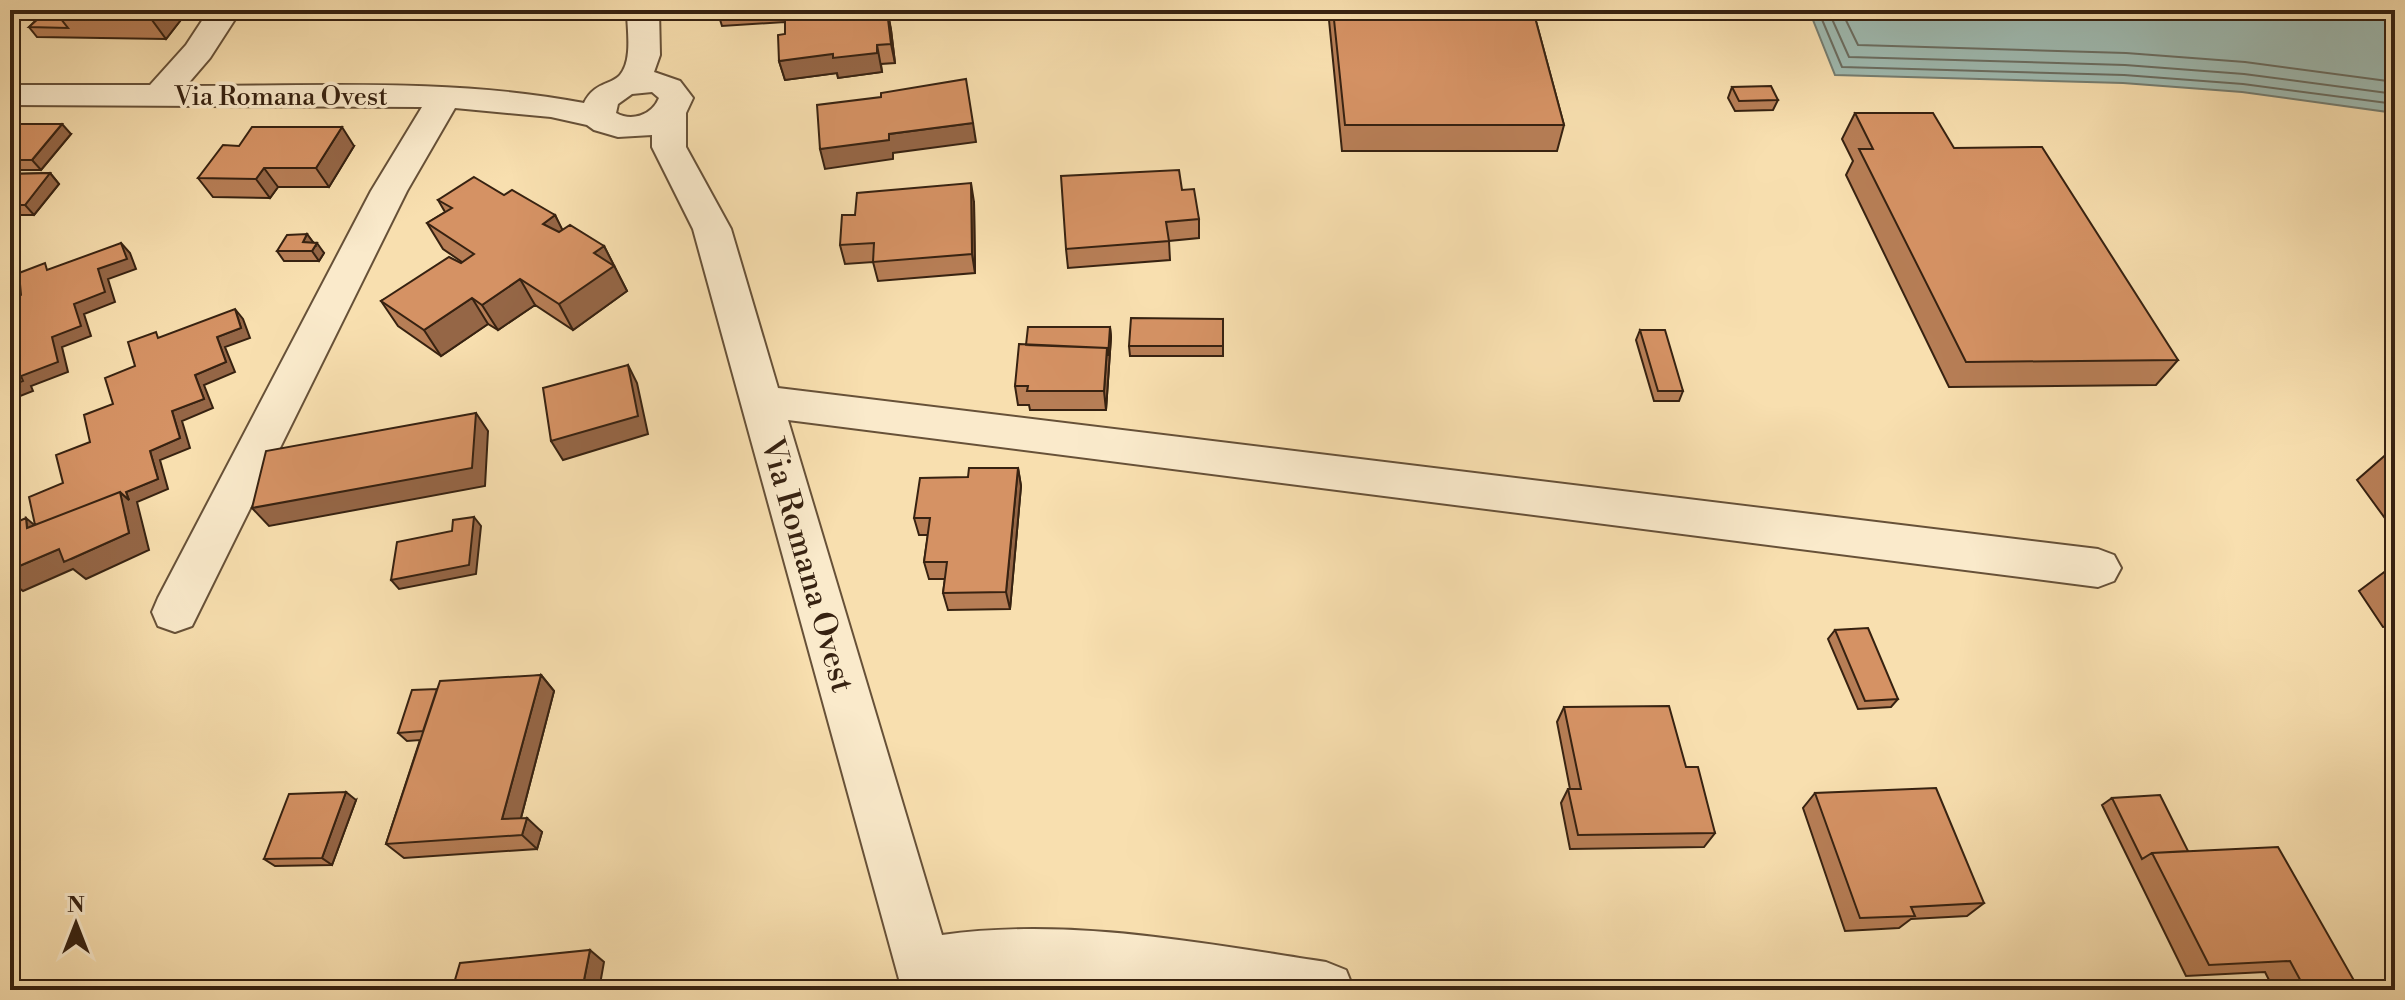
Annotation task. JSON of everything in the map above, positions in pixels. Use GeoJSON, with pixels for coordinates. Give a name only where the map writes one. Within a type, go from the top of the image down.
{"type":"FeatureCollection","features":[{"type":"Feature","properties":{"kind":"street"},"geometry":{"type":"LineString","coordinates":[[159,96],[198,51],[225,10]]}},
{"type":"Feature","properties":{"kind":"street"},"geometry":{"type":"LineString","coordinates":[[640,102],[643,10]]}},
{"type":"Feature","properties":{"kind":"street","name":"Via Romana Ovest"},"geometry":{"type":"LineString","coordinates":[[10,95],[445,97],[551,107],[640,102],[712,229],[926,978]]}},
{"type":"Feature","properties":{"kind":"street"},"geometry":{"type":"LineString","coordinates":[[175,612],[389,191],[445,97]]}},
{"type":"Feature","properties":{"kind":"street"},"geometry":{"type":"LineString","coordinates":[[760,401],[2098,568]]}},
{"type":"Feature","properties":{"kind":"street"},"geometry":{"type":"LineString","coordinates":[[926,978],[978,958],[1121,960],[1326,990]]}},
{"type":"Feature","properties":{"kind":"water"},"geometry":{"type":"Polygon","coordinates":[[[1809,10],[2395,10],[2395,113],[2242,92],[2123,83],[1835,75],[1809,10]]]}},
{"type":"Feature","properties":{"kind":"building"},"geometry":{"type":"Polygon","coordinates":[[[40,10],[69,10],[61,19],[68,28],[29,27],[39,18],[33,18],[40,10]]]}},
{"type":"Feature","properties":{"kind":"building"},"geometry":{"type":"Polygon","coordinates":[[[69,10],[160,10],[152,20],[61,19],[69,10]]]}},
{"type":"Feature","properties":{"kind":"building"},"geometry":{"type":"Polygon","coordinates":[[[1333,10],[1533,10],[1564,125],[1345,125],[1333,10]]]}},
{"type":"Feature","properties":{"kind":"building"},"geometry":{"type":"Polygon","coordinates":[[[887,11],[891,44],[877,45],[877,53],[833,58],[833,54],[779,61],[778,35],[785,34],[785,18],[833,12],[833,17],[887,11]]]}},
{"type":"Feature","properties":{"kind":"building"},"geometry":{"type":"Polygon","coordinates":[[[966,79],[973,123],[889,134],[889,140],[820,149],[817,105],[881,97],[881,93],[966,79]]]}},
{"type":"Feature","properties":{"kind":"building"},"geometry":{"type":"Polygon","coordinates":[[[1771,86],[1778,100],[1739,101],[1732,87],[1771,86]]]}},
{"type":"Feature","properties":{"kind":"building"},"geometry":{"type":"Polygon","coordinates":[[[1855,113],[1933,113],[1954,148],[2042,147],[2178,360],[1966,362],[1859,149],[1873,149],[1855,113]]]}},
{"type":"Feature","properties":{"kind":"building"},"geometry":{"type":"Polygon","coordinates":[[[10,124],[62,124],[32,160],[10,160],[10,124]]]}},
{"type":"Feature","properties":{"kind":"building"},"geometry":{"type":"Polygon","coordinates":[[[252,127],[342,127],[316,168],[264,168],[256,179],[198,178],[223,145],[239,146],[252,127]]]}},
{"type":"Feature","properties":{"kind":"building"},"geometry":{"type":"Polygon","coordinates":[[[1179,170],[1182,190],[1194,189],[1199,219],[1166,222],[1169,241],[1066,249],[1061,176],[1179,170]]]}},
{"type":"Feature","properties":{"kind":"building"},"geometry":{"type":"Polygon","coordinates":[[[50,173],[25,205],[10,205],[10,174],[50,173]]]}},
{"type":"Feature","properties":{"kind":"building"},"geometry":{"type":"Polygon","coordinates":[[[474,177],[504,195],[512,190],[555,215],[543,224],[559,232],[570,225],[604,246],[594,253],[614,266],[559,304],[520,279],[482,305],[472,298],[424,330],[381,301],[449,257],[461,263],[474,254],[427,223],[452,208],[438,200],[474,177]]]}},
{"type":"Feature","properties":{"kind":"building"},"geometry":{"type":"Polygon","coordinates":[[[971,183],[972,254],[873,262],[874,243],[840,245],[842,215],[855,215],[857,193],[971,183]]]}},
{"type":"Feature","properties":{"kind":"building"},"geometry":{"type":"Polygon","coordinates":[[[307,234],[303,242],[317,243],[312,251],[277,251],[287,235],[307,234]]]}},
{"type":"Feature","properties":{"kind":"building"},"geometry":{"type":"Polygon","coordinates":[[[121,243],[127,259],[98,269],[105,292],[74,304],[81,326],[52,337],[58,362],[21,376],[23,381],[10,386],[10,300],[21,295],[19,273],[45,263],[47,270],[121,243]]]}},
{"type":"Feature","properties":{"kind":"building"},"geometry":{"type":"Polygon","coordinates":[[[235,309],[241,328],[217,337],[226,362],[195,375],[204,399],[172,411],[180,438],[150,451],[158,479],[126,492],[129,500],[120,492],[35,525],[29,497],[63,483],[56,455],[90,442],[84,415],[113,404],[105,378],[135,366],[128,342],[156,332],[158,338],[235,309]]]}},
{"type":"Feature","properties":{"kind":"building"},"geometry":{"type":"Polygon","coordinates":[[[1131,318],[1223,319],[1223,346],[1129,346],[1131,318]]]}},
{"type":"Feature","properties":{"kind":"building"},"geometry":{"type":"Polygon","coordinates":[[[1028,327],[1110,327],[1108,356],[1107,348],[1026,345],[1028,327]]]}},
{"type":"Feature","properties":{"kind":"building"},"geometry":{"type":"Polygon","coordinates":[[[1640,330],[1665,330],[1683,391],[1658,391],[1640,330]]]}},
{"type":"Feature","properties":{"kind":"building"},"geometry":{"type":"Polygon","coordinates":[[[1019,344],[1107,348],[1104,391],[1027,391],[1028,386],[1015,386],[1019,344]]]}},
{"type":"Feature","properties":{"kind":"building"},"geometry":{"type":"Polygon","coordinates":[[[628,365],[638,416],[551,441],[543,388],[628,365]]]}},
{"type":"Feature","properties":{"kind":"building"},"geometry":{"type":"Polygon","coordinates":[[[476,413],[472,468],[252,508],[266,451],[476,413]]]}},
{"type":"Feature","properties":{"kind":"building"},"geometry":{"type":"Polygon","coordinates":[[[969,468],[1018,468],[1006,592],[943,593],[947,562],[924,562],[930,518],[914,518],[920,478],[968,477],[969,468]]]}},
{"type":"Feature","properties":{"kind":"building"},"geometry":{"type":"Polygon","coordinates":[[[120,492],[129,533],[64,562],[59,549],[10,570],[10,525],[26,518],[27,528],[120,492]]]}},
{"type":"Feature","properties":{"kind":"building"},"geometry":{"type":"Polygon","coordinates":[[[474,517],[469,565],[391,580],[397,542],[452,531],[453,520],[474,517]]]}},
{"type":"Feature","properties":{"kind":"building"},"geometry":{"type":"Polygon","coordinates":[[[1868,628],[1898,699],[1865,701],[1835,630],[1868,628]]]}},
{"type":"Feature","properties":{"kind":"building"},"geometry":{"type":"Polygon","coordinates":[[[541,675],[502,819],[527,818],[522,835],[386,844],[440,681],[541,675]]]}},
{"type":"Feature","properties":{"kind":"building"},"geometry":{"type":"Polygon","coordinates":[[[437,689],[423,731],[398,733],[412,690],[437,689]]]}},
{"type":"Feature","properties":{"kind":"building"},"geometry":{"type":"Polygon","coordinates":[[[1669,706],[1686,767],[1698,767],[1715,833],[1578,835],[1568,789],[1581,789],[1564,707],[1669,706]]]}},
{"type":"Feature","properties":{"kind":"building"},"geometry":{"type":"Polygon","coordinates":[[[1936,788],[1984,903],[1911,907],[1915,916],[1860,918],[1815,793],[1936,788]]]}},
{"type":"Feature","properties":{"kind":"building"},"geometry":{"type":"Polygon","coordinates":[[[346,792],[322,858],[264,859],[289,794],[346,792]]]}},
{"type":"Feature","properties":{"kind":"building"},"geometry":{"type":"Polygon","coordinates":[[[2160,795],[2188,851],[2152,853],[2142,859],[2112,798],[2160,795]]]}},
{"type":"Feature","properties":{"kind":"building"},"geometry":{"type":"Polygon","coordinates":[[[2278,847],[2356,984],[2304,987],[2290,961],[2209,965],[2152,853],[2278,847]]]}},
{"type":"Feature","properties":{"kind":"building"},"geometry":{"type":"Polygon","coordinates":[[[590,950],[582,990],[452,990],[460,963],[590,950]]]}}]}
